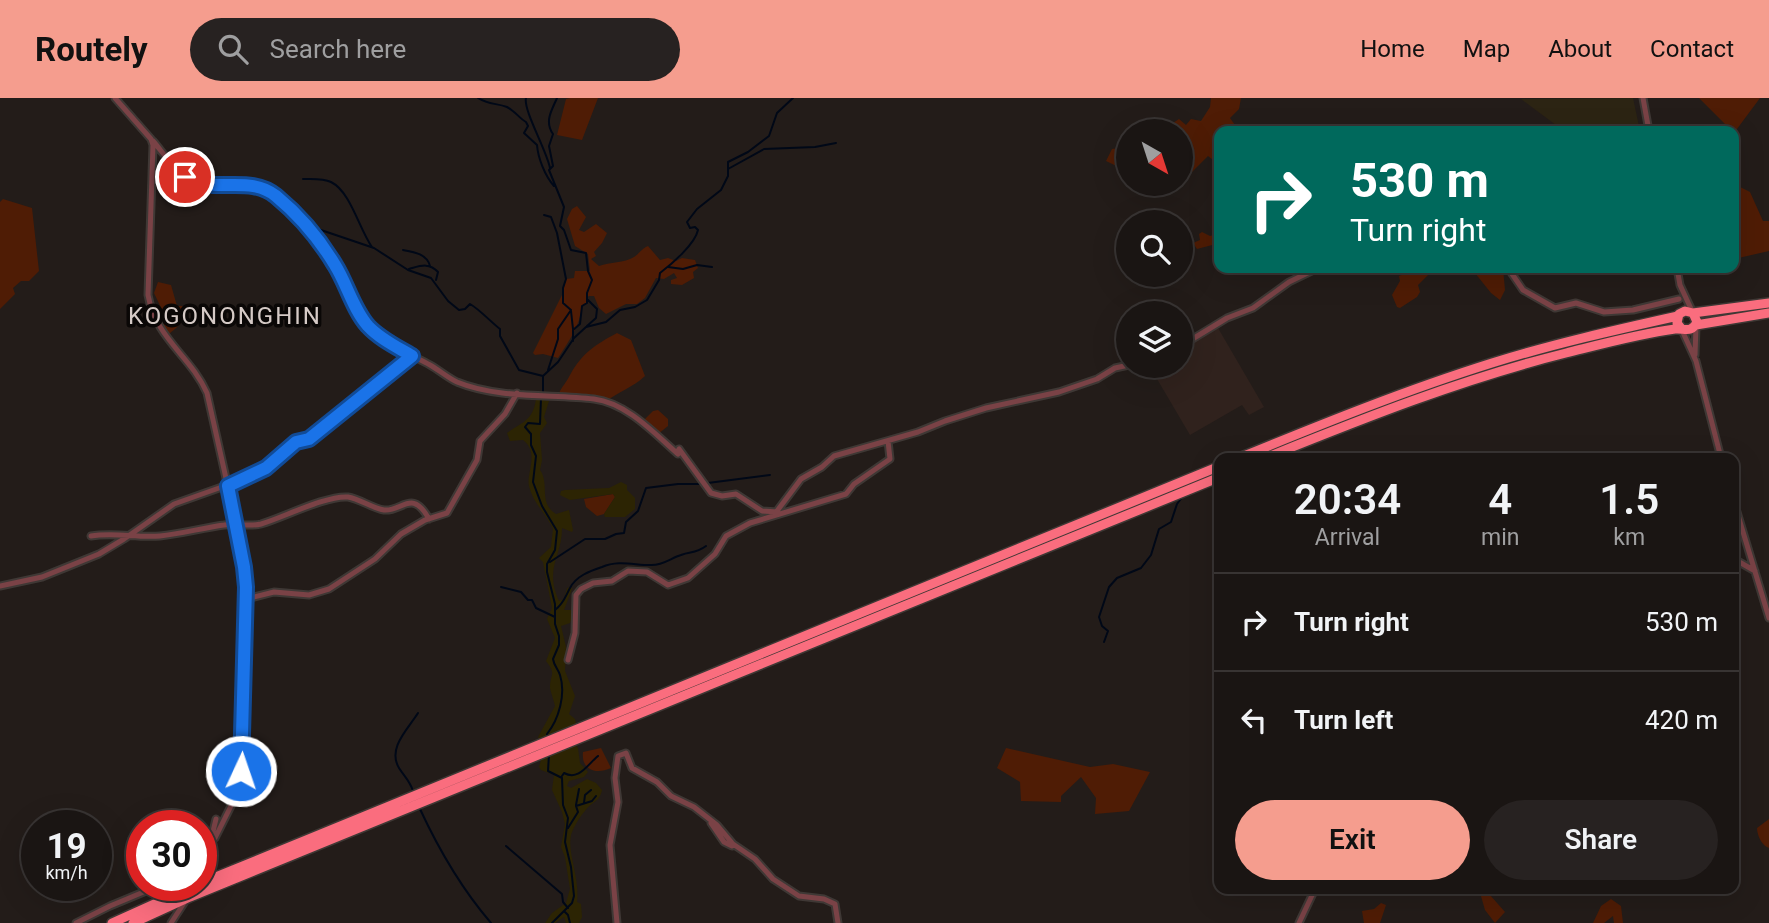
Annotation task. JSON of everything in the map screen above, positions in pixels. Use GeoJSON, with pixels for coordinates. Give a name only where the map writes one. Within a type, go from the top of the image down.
{"type":"FeatureCollection","features":[{"type":"Feature","properties":{"kind":"highway"},"geometry":{"type":"LineString","coordinates":[[1252,453],[1418,387],[1494,362],[1678,316],[1685,311],[1693,313],[1769,303]]}},
{"type":"Feature","properties":{"kind":"highway"},"geometry":{"type":"LineString","coordinates":[[1693,313],[1696,325]]}},
{"type":"Feature","properties":{"kind":"highway"},"geometry":{"type":"LineString","coordinates":[[1278,453],[1402,404],[1484,376],[1577,350],[1769,313]]}},
{"type":"Feature","properties":{"kind":"highway"},"geometry":{"type":"LineString","coordinates":[[1678,316],[1677,323],[1681,328]]}},
{"type":"Feature","properties":{"kind":"highway"},"geometry":{"type":"LineString","coordinates":[[217,877],[549,746],[1214,469]]}},
{"type":"Feature","properties":{"kind":"highway"},"geometry":{"type":"LineString","coordinates":[[217,879],[1214,479]]}},
{"type":"Feature","properties":{"kind":"highway"},"geometry":{"type":"LineString","coordinates":[[112,923],[163,901]]}},
{"type":"Feature","properties":{"kind":"highway"},"geometry":{"type":"LineString","coordinates":[[133,923],[171,901]]}},
{"type":"Feature","properties":{"kind":"street"},"geometry":{"type":"LineString","coordinates":[[115,98],[179,172],[193,182],[205,186],[262,187],[279,198],[323,247],[361,317],[390,343],[465,384],[517,393],[596,399],[617,407],[679,452],[711,493],[722,496],[736,494],[762,511],[785,513]]}},
{"type":"Feature","properties":{"kind":"street"},"geometry":{"type":"LineString","coordinates":[[1643,98],[1648,126]]}},
{"type":"Feature","properties":{"kind":"street"},"geometry":{"type":"LineString","coordinates":[[151,139],[154,154],[148,295],[150,307],[160,328],[207,393],[244,567],[246,599],[241,771],[234,800],[217,834]]}},
{"type":"Feature","properties":{"kind":"street"},"geometry":{"type":"LineString","coordinates":[[1193,339],[1227,318],[1253,308],[1307,273]]}},
{"type":"Feature","properties":{"kind":"street"},"geometry":{"type":"LineString","coordinates":[[1511,273],[1523,290],[1555,308],[1576,303],[1604,312],[1624,311],[1679,299]]}},
{"type":"Feature","properties":{"kind":"street"},"geometry":{"type":"LineString","coordinates":[[1677,273],[1693,313]]}},
{"type":"Feature","properties":{"kind":"street"},"geometry":{"type":"LineString","coordinates":[[1678,316],[1680,285]]}},
{"type":"Feature","properties":{"kind":"street"},"geometry":{"type":"LineString","coordinates":[[1696,325],[1696,361]]}},
{"type":"Feature","properties":{"kind":"street"},"geometry":{"type":"LineString","coordinates":[[1681,328],[1696,361],[1720,453]]}},
{"type":"Feature","properties":{"kind":"street"},"geometry":{"type":"LineString","coordinates":[[0,586],[51,575],[99,554],[174,504],[228,486],[266,468],[296,442],[309,439],[412,356]]}},
{"type":"Feature","properties":{"kind":"street"},"geometry":{"type":"LineString","coordinates":[[771,518],[801,479],[822,467],[834,456],[986,408],[1059,392],[1097,379],[1116,368]]}},
{"type":"Feature","properties":{"kind":"street"},"geometry":{"type":"LineString","coordinates":[[246,599],[274,592],[309,594],[329,589],[375,559],[395,539],[429,519],[444,515],[452,508],[477,460],[480,441],[505,414],[517,393]]}},
{"type":"Feature","properties":{"kind":"street"},"geometry":{"type":"LineString","coordinates":[[568,660],[575,633],[576,595],[581,589],[593,583],[612,581],[628,571],[647,572],[662,583],[675,584],[692,575],[715,554],[726,536],[750,523],[846,494],[854,484],[890,459],[888,441]]}},
{"type":"Feature","properties":{"kind":"street"},"geometry":{"type":"LineString","coordinates":[[91,536],[161,536],[192,529],[263,523],[301,508],[348,497],[384,510],[399,505],[416,505],[422,507],[429,519]]}},
{"type":"Feature","properties":{"kind":"street"},"geometry":{"type":"LineString","coordinates":[[1739,518],[1769,618]]}},
{"type":"Feature","properties":{"kind":"street"},"geometry":{"type":"LineString","coordinates":[[1739,562],[1755,571]]}},
{"type":"Feature","properties":{"kind":"street"},"geometry":{"type":"LineString","coordinates":[[617,923],[610,845],[618,802],[615,778],[618,756],[626,753],[632,768],[657,782],[671,796],[694,807],[707,818],[724,842],[755,859],[770,877],[795,894],[835,904],[838,923]]}},
{"type":"Feature","properties":{"kind":"street"},"geometry":{"type":"LineString","coordinates":[[1299,923],[1313,894]]}},
{"type":"Feature","properties":{"kind":"street"},"geometry":{"type":"LineString","coordinates":[[76,923],[126,899]]}},
{"type":"Feature","properties":{"kind":"street"},"geometry":{"type":"LineString","coordinates":[[171,923],[184,901]]}},
{"type":"Feature","properties":{"kind":"shaded area"},"geometry":{"type":"Polygon","coordinates":[[[598,98],[582,140],[557,135],[566,99],[598,98]]]}},
{"type":"Feature","properties":{"kind":"shaded area"},"geometry":{"type":"Polygon","coordinates":[[[1211,98],[1241,98],[1239,109],[1230,118],[1236,126],[1214,126],[1214,161],[1208,156],[1194,170],[1194,120],[1201,121],[1210,107],[1211,98]]]}},
{"type":"Feature","properties":{"kind":"shaded area"},"geometry":{"type":"Polygon","coordinates":[[[1633,98],[1639,126],[1557,126],[1521,99],[1633,98]]]}},
{"type":"Feature","properties":{"kind":"shaded area"},"geometry":{"type":"Polygon","coordinates":[[[1699,98],[1760,98],[1739,126],[1727,126],[1699,98]]]}},
{"type":"Feature","properties":{"kind":"shaded area"},"geometry":{"type":"Polygon","coordinates":[[[1116,148],[1116,166],[1106,161],[1112,149],[1116,148]]]}},
{"type":"Feature","properties":{"kind":"shaded area"},"geometry":{"type":"Polygon","coordinates":[[[1739,186],[1750,192],[1763,221],[1769,221],[1769,251],[1739,258],[1739,186]]]}},
{"type":"Feature","properties":{"kind":"shaded area"},"geometry":{"type":"Polygon","coordinates":[[[3,199],[32,208],[39,271],[29,281],[21,281],[13,288],[15,294],[0,309],[0,202],[3,199]]]}},
{"type":"Feature","properties":{"kind":"shaded area"},"geometry":{"type":"Polygon","coordinates":[[[577,206],[586,217],[579,230],[584,232],[596,224],[607,233],[594,252],[596,256],[591,259],[599,266],[630,259],[648,246],[660,260],[695,260],[698,268],[693,272],[694,278],[682,285],[671,284],[671,280],[677,278],[674,273],[664,279],[656,278],[645,298],[637,304],[626,304],[606,314],[599,308],[594,296],[589,296],[586,298],[587,303],[582,306],[573,333],[558,358],[535,355],[533,353],[562,295],[566,279],[574,278],[575,271],[590,271],[588,254],[575,246],[567,219],[572,209],[577,206]]]}},
{"type":"Feature","properties":{"kind":"shaded area"},"geometry":{"type":"Polygon","coordinates":[[[1202,232],[1214,235],[1214,245],[1197,249],[1193,243],[1200,240],[1199,234],[1202,232]]]}},
{"type":"Feature","properties":{"kind":"shaded area"},"geometry":{"type":"Polygon","coordinates":[[[1406,273],[1430,273],[1418,285],[1420,292],[1417,297],[1400,308],[1392,295],[1400,281],[1399,276],[1406,273]]]}},
{"type":"Feature","properties":{"kind":"shaded area"},"geometry":{"type":"Polygon","coordinates":[[[1475,273],[1503,273],[1505,290],[1500,300],[1475,273]]]}},
{"type":"Feature","properties":{"kind":"shaded area"},"geometry":{"type":"Polygon","coordinates":[[[158,282],[171,285],[177,306],[183,306],[182,322],[169,334],[161,325],[174,317],[177,308],[165,316],[154,293],[158,282]]]}},
{"type":"Feature","properties":{"kind":"shaded area"},"geometry":{"type":"Polygon","coordinates":[[[1218,328],[1264,407],[1249,415],[1242,405],[1190,435],[1156,378],[1193,378],[1193,342],[1218,328]]]}},
{"type":"Feature","properties":{"kind":"shaded area"},"geometry":{"type":"Polygon","coordinates":[[[617,333],[631,340],[645,376],[605,402],[591,394],[583,399],[558,395],[585,355],[617,333]]]}},
{"type":"Feature","properties":{"kind":"shaded area"},"geometry":{"type":"Polygon","coordinates":[[[658,410],[668,419],[668,426],[658,434],[648,427],[645,419],[658,410]]]}},
{"type":"Feature","properties":{"kind":"shaded area"},"geometry":{"type":"Polygon","coordinates":[[[613,494],[615,497],[604,514],[597,516],[586,507],[584,499],[613,494]]]}},
{"type":"Feature","properties":{"kind":"shaded area"},"geometry":{"type":"Polygon","coordinates":[[[601,748],[611,768],[595,771],[584,763],[583,752],[601,748]]]}},
{"type":"Feature","properties":{"kind":"shaded area"},"geometry":{"type":"Polygon","coordinates":[[[1006,748],[1090,767],[1113,764],[1150,772],[1129,811],[1095,814],[1096,798],[1081,777],[1061,796],[1061,802],[1021,801],[1020,782],[997,768],[1006,748]]]}},
{"type":"Feature","properties":{"kind":"shaded area"},"geometry":{"type":"Polygon","coordinates":[[[1769,819],[1769,848],[1760,840],[1757,828],[1769,819]]]}},
{"type":"Feature","properties":{"kind":"shaded area"},"geometry":{"type":"Polygon","coordinates":[[[1480,894],[1490,894],[1505,912],[1495,923],[1485,910],[1480,894]]]}},
{"type":"Feature","properties":{"kind":"shaded area"},"geometry":{"type":"Polygon","coordinates":[[[1611,899],[1621,906],[1623,923],[1614,923],[1613,916],[1604,923],[1593,923],[1601,906],[1611,899]]]}},
{"type":"Feature","properties":{"kind":"shaded area"},"geometry":{"type":"Polygon","coordinates":[[[1381,903],[1386,905],[1380,923],[1364,923],[1362,911],[1374,909],[1381,903]]]}},
{"type":"Feature","properties":{"kind":"sand"},"geometry":{"type":"Polygon","coordinates":[[[536,399],[549,401],[544,417],[547,423],[540,433],[540,470],[547,504],[556,514],[569,510],[573,530],[572,532],[562,528],[553,580],[559,601],[564,599],[567,588],[572,589],[564,610],[571,610],[573,614],[570,623],[561,626],[566,647],[565,671],[575,696],[569,714],[576,723],[568,736],[578,748],[580,763],[588,772],[584,777],[569,781],[567,786],[571,788],[587,779],[602,790],[581,816],[571,835],[577,902],[581,904],[582,917],[579,923],[566,923],[564,917],[555,923],[545,923],[552,913],[566,903],[570,889],[561,847],[565,824],[552,790],[554,775],[539,767],[544,749],[538,737],[555,706],[550,688],[552,672],[546,661],[555,638],[547,619],[552,608],[543,562],[539,558],[551,547],[553,529],[529,486],[531,451],[523,440],[510,441],[507,433],[529,417],[536,399]]]}},
{"type":"Feature","properties":{"kind":"sand"},"geometry":{"type":"Polygon","coordinates":[[[621,482],[627,485],[627,490],[635,498],[635,509],[625,517],[605,517],[604,514],[615,497],[613,494],[570,500],[560,495],[561,491],[565,490],[609,488],[621,482]]]}},
{"type":"Feature","properties":{"kind":"waterway"},"geometry":{"type":"LineString","coordinates":[[478,98],[507,107],[526,122],[528,126],[524,133],[537,145],[542,167],[554,186]]}},
{"type":"Feature","properties":{"kind":"waterway"},"geometry":{"type":"LineString","coordinates":[[526,98],[528,112],[550,168]]}},
{"type":"Feature","properties":{"kind":"waterway"},"geometry":{"type":"LineString","coordinates":[[557,98],[549,120],[553,134],[549,146],[553,166],[549,170],[564,207],[560,226],[571,250],[586,253],[592,280],[587,293],[587,303],[582,306],[580,324],[573,330],[573,341]]}},
{"type":"Feature","properties":{"kind":"waterway"},"geometry":{"type":"LineString","coordinates":[[543,393],[543,376],[586,327],[606,322],[620,310],[635,307],[647,300],[659,280],[660,273],[682,253],[696,235],[698,230],[695,227],[690,228],[687,222],[697,209],[721,190],[728,176],[728,162],[748,152],[769,136],[777,113],[793,98]]}},
{"type":"Feature","properties":{"kind":"waterway"},"geometry":{"type":"LineString","coordinates":[[728,169],[764,149],[815,147],[836,143]]}},
{"type":"Feature","properties":{"kind":"waterway"},"geometry":{"type":"LineString","coordinates":[[303,179],[324,180],[338,187],[349,202],[372,247]]}},
{"type":"Feature","properties":{"kind":"waterway"},"geometry":{"type":"LineString","coordinates":[[544,215],[551,217],[557,233],[566,279],[563,303],[571,310],[558,329],[558,339],[548,370]]}},
{"type":"Feature","properties":{"kind":"waterway"},"geometry":{"type":"LineString","coordinates":[[318,229],[374,248],[408,270],[431,278],[448,301],[459,310],[470,304],[500,329],[500,336],[519,370],[543,376]]}},
{"type":"Feature","properties":{"kind":"waterway"},"geometry":{"type":"LineString","coordinates":[[403,250],[423,256],[430,266]]}},
{"type":"Feature","properties":{"kind":"waterway"},"geometry":{"type":"LineString","coordinates":[[409,269],[431,267],[438,272],[436,280]]}},
{"type":"Feature","properties":{"kind":"waterway"},"geometry":{"type":"LineString","coordinates":[[668,267],[712,267]]}},
{"type":"Feature","properties":{"kind":"waterway"},"geometry":{"type":"LineString","coordinates":[[587,299],[597,309],[596,318],[587,326]]}},
{"type":"Feature","properties":{"kind":"waterway"},"geometry":{"type":"LineString","coordinates":[[571,311],[573,329]]}},
{"type":"Feature","properties":{"kind":"waterway"},"geometry":{"type":"LineString","coordinates":[[541,398],[540,424],[528,423],[525,427],[531,434],[531,445],[536,456],[533,482],[542,506],[557,531],[555,550],[547,564],[547,572],[559,636],[559,645],[553,659],[562,682],[562,698],[558,714],[547,734],[548,738]]}},
{"type":"Feature","properties":{"kind":"waterway"},"geometry":{"type":"LineString","coordinates":[[550,562],[585,539],[605,539],[624,533],[626,522],[638,511],[646,488],[770,475]]}},
{"type":"Feature","properties":{"kind":"waterway"},"geometry":{"type":"LineString","coordinates":[[1104,642],[1108,631],[1102,626],[1099,617],[1109,587],[1117,578],[1141,568],[1151,555],[1159,529],[1171,522],[1183,496]]}},
{"type":"Feature","properties":{"kind":"waterway"},"geometry":{"type":"LineString","coordinates":[[555,610],[576,580],[593,570],[614,564],[659,564],[706,546]]}},
{"type":"Feature","properties":{"kind":"waterway"},"geometry":{"type":"LineString","coordinates":[[501,587],[521,592],[528,600],[532,600],[536,608],[555,617]]}},
{"type":"Feature","properties":{"kind":"waterway"},"geometry":{"type":"LineString","coordinates":[[413,791],[399,768],[396,753],[400,739],[418,713]]}},
{"type":"Feature","properties":{"kind":"waterway"},"geometry":{"type":"LineString","coordinates":[[549,754],[548,771],[562,778],[563,805],[568,818],[565,842],[574,896],[572,903],[552,923]]}},
{"type":"Feature","properties":{"kind":"waterway"},"geometry":{"type":"LineString","coordinates":[[562,776],[564,773],[578,774],[598,756]]}},
{"type":"Feature","properties":{"kind":"waterway"},"geometry":{"type":"LineString","coordinates":[[576,805],[579,789]]}},
{"type":"Feature","properties":{"kind":"waterway"},"geometry":{"type":"LineString","coordinates":[[584,803],[585,795],[591,790]]}},
{"type":"Feature","properties":{"kind":"waterway"},"geometry":{"type":"LineString","coordinates":[[568,828],[578,812],[576,806],[592,801],[596,796]]}},
{"type":"Feature","properties":{"kind":"waterway"},"geometry":{"type":"LineString","coordinates":[[420,809],[451,868],[491,923]]}},
{"type":"Feature","properties":{"kind":"waterway"},"geometry":{"type":"LineString","coordinates":[[506,846],[562,894],[563,902],[568,908]]}},
{"type":"Feature","properties":{"kind":"waterway"},"geometry":{"type":"LineString","coordinates":[[565,912],[570,923]]}},
{"type":"Feature","properties":{"kind":"district","name":"KOGONONGHIN"},"geometry":{"type":"Point","coordinates":[225,316]}},
{"type":"Feature","properties":{"kind":"route"},"geometry":{"type":"LineString","coordinates":[[185,177],[205,186],[262,187],[279,198],[323,247],[361,317],[390,343],[412,356],[309,439],[296,442],[266,468],[228,486],[240,541],[246,587],[241,771]]}}]}
